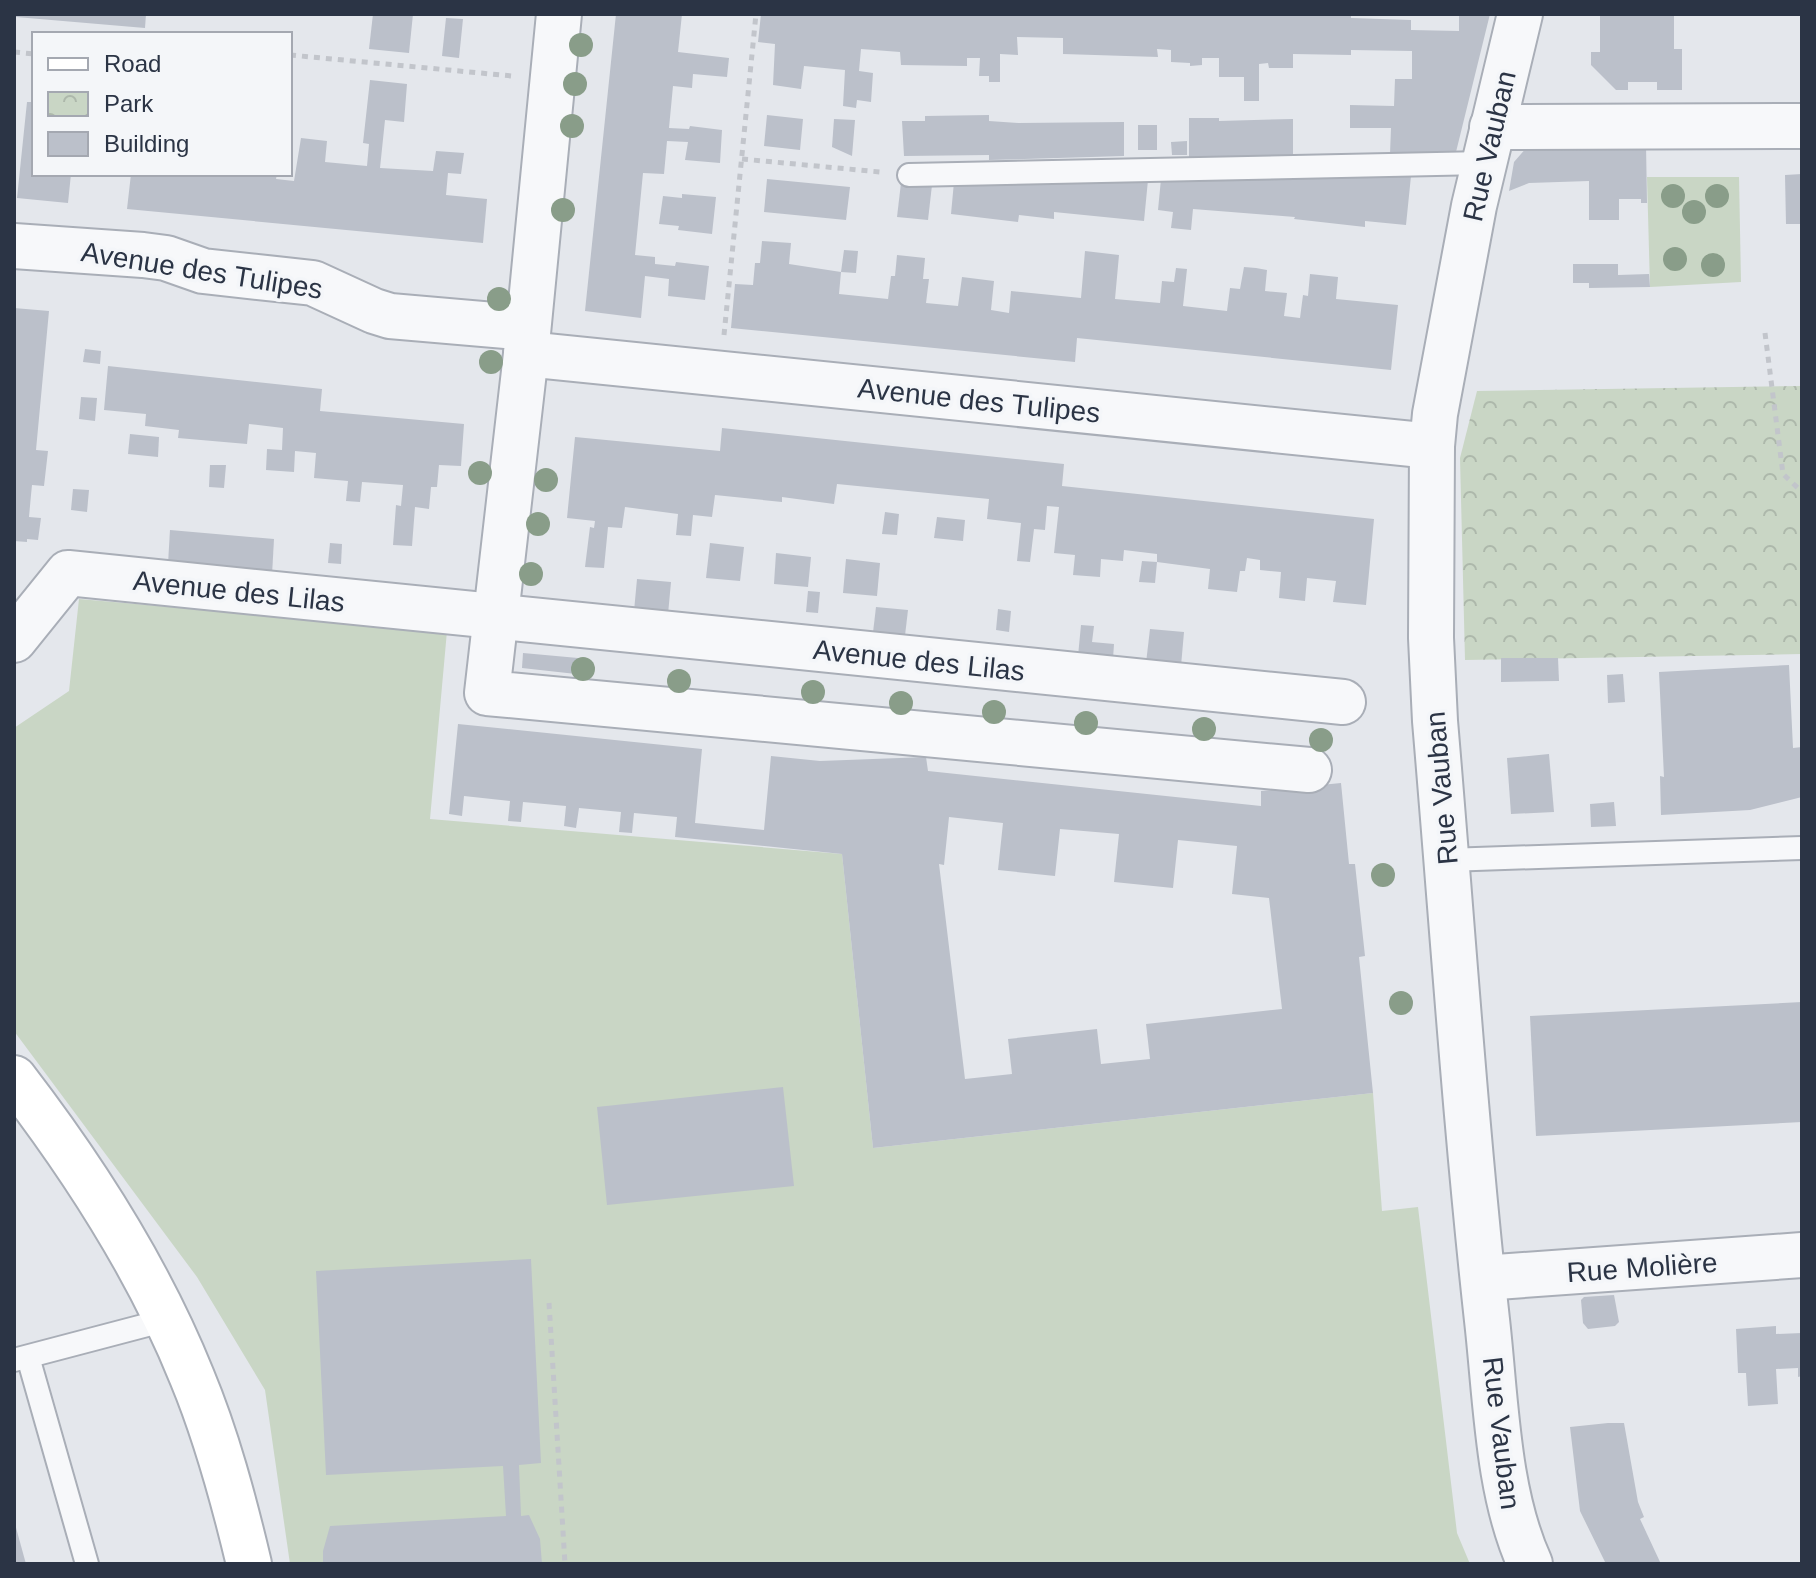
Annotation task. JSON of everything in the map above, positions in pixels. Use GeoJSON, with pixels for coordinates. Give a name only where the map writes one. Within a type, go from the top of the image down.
{"type":"FeatureCollection","features":[{"type":"Feature","properties":{"kind":"main road"},"geometry":{"type":"LineString","coordinates":[[14,1078],[102,1204],[166,1320],[193,1379],[213,1435],[249,1564]]}},
{"type":"Feature","properties":{"kind":"street"},"geometry":{"type":"LineString","coordinates":[[559,14],[527,341],[487,693],[1309,770]]}},
{"type":"Feature","properties":{"kind":"street","name":"Rue Vauban"},"geometry":{"type":"LineString","coordinates":[[1520,14],[1488,145],[1435,414],[1432,446],[1432,676],[1483,1278],[1506,1490],[1517,1537],[1530,1564]]}},
{"type":"Feature","properties":{"kind":"street"},"geometry":{"type":"LineString","coordinates":[[1488,145],[1802,126]]}},
{"type":"Feature","properties":{"kind":"street","name":"Avenue des Tulipes"},"geometry":{"type":"LineString","coordinates":[[14,246],[72,248],[166,258],[203,271],[313,283],[390,316],[720,374],[1432,446]]}},
{"type":"Feature","properties":{"kind":"street","name":"Avenue des Lilas"},"geometry":{"type":"LineString","coordinates":[[14,640],[68,573],[1343,702]]}},
{"type":"Feature","properties":{"kind":"street","name":"Rue Molière"},"geometry":{"type":"LineString","coordinates":[[1483,1278],[1802,1255]]}},
{"type":"Feature","properties":{"kind":"lane"},"geometry":{"type":"LineString","coordinates":[[909,175],[1488,145]]}},
{"type":"Feature","properties":{"kind":"lane"},"geometry":{"type":"LineString","coordinates":[[1447,860],[1802,848]]}},
{"type":"Feature","properties":{"kind":"lane"},"geometry":{"type":"LineString","coordinates":[[87,1564],[21,1358],[166,1320]]}},
{"type":"Feature","properties":{"kind":"path"},"geometry":{"type":"LineString","coordinates":[[720,374],[756,14]]}},
{"type":"Feature","properties":{"kind":"path"},"geometry":{"type":"LineString","coordinates":[[292,55],[553,80]]}},
{"type":"Feature","properties":{"kind":"path"},"geometry":{"type":"LineString","coordinates":[[742,159],[909,175]]}},
{"type":"Feature","properties":{"kind":"path"},"geometry":{"type":"LineString","coordinates":[[1765,333],[1783,474],[1802,492]]}},
{"type":"Feature","properties":{"kind":"path"},"geometry":{"type":"LineString","coordinates":[[549,1303],[565,1564]]}},
{"type":"Feature","properties":{"kind":"green space"},"geometry":{"type":"Polygon","coordinates":[[[1647,177],[1739,177],[1741,282],[1650,287],[1647,177]]]}},
{"type":"Feature","properties":{"kind":"green space"},"geometry":{"type":"Polygon","coordinates":[[[1802,386],[1802,654],[1465,660],[1460,458],[1477,391],[1802,386]]]}},
{"type":"Feature","properties":{"kind":"green space"},"geometry":{"type":"Polygon","coordinates":[[[79,599],[447,631],[430,819],[842,854],[873,1148],[1373,1093],[1382,1211],[1418,1207],[1457,1533],[1470,1564],[290,1564],[265,1390],[197,1277],[14,1031],[14,728],[69,691],[79,599]]]}},
{"type":"Feature","properties":{"kind":"building"},"geometry":{"type":"Polygon","coordinates":[[[14,14],[146,14],[145,28],[16,17],[14,14]]]}},
{"type":"Feature","properties":{"kind":"building"},"geometry":{"type":"Polygon","coordinates":[[[373,14],[413,14],[409,53],[369,49],[373,14]]]}},
{"type":"Feature","properties":{"kind":"building"},"geometry":{"type":"Polygon","coordinates":[[[616,14],[682,14],[678,52],[729,58],[727,77],[693,74],[692,88],[673,86],[669,128],[689,129],[690,126],[722,130],[720,163],[685,160],[688,142],[667,141],[664,174],[643,173],[635,255],[655,257],[655,264],[675,266],[676,262],[709,266],[705,300],[668,296],[669,279],[645,276],[641,318],[585,311],[616,14]]]}},
{"type":"Feature","properties":{"kind":"building"},"geometry":{"type":"Polygon","coordinates":[[[761,14],[1351,14],[1351,18],[1411,20],[1411,30],[1459,31],[1459,14],[1490,14],[1456,152],[1390,154],[1391,128],[1350,128],[1350,105],[1394,106],[1395,79],[1412,79],[1412,51],[1351,50],[1351,55],[1293,54],[1293,68],[1269,68],[1268,63],[1259,64],[1259,101],[1244,101],[1244,77],[1219,77],[1219,58],[1202,58],[1202,65],[1190,66],[1190,63],[1171,62],[1171,50],[1157,49],[1158,57],[1063,54],[1063,38],[1017,37],[1018,55],[1000,54],[1000,82],[989,82],[989,76],[979,76],[980,58],[967,58],[967,66],[901,65],[900,52],[861,49],[859,71],[873,73],[871,102],[857,100],[856,108],[843,106],[845,70],[804,66],[801,89],[773,85],[775,44],[758,42],[761,14]]]}},
{"type":"Feature","properties":{"kind":"building"},"geometry":{"type":"Polygon","coordinates":[[[1600,14],[1674,14],[1674,49],[1682,49],[1682,90],[1657,90],[1657,82],[1628,82],[1628,90],[1616,90],[1591,65],[1591,52],[1600,52],[1600,14]]]}},
{"type":"Feature","properties":{"kind":"building"},"geometry":{"type":"Polygon","coordinates":[[[446,18],[463,19],[459,58],[442,56],[446,18]]]}},
{"type":"Feature","properties":{"kind":"building"},"geometry":{"type":"Polygon","coordinates":[[[370,80],[407,84],[404,122],[385,120],[380,168],[433,171],[436,151],[464,153],[461,174],[448,173],[446,195],[487,199],[483,243],[127,209],[131,176],[277,176],[276,179],[294,181],[301,138],[327,141],[325,162],[367,166],[369,144],[363,143],[370,80]]]}},
{"type":"Feature","properties":{"kind":"building"},"geometry":{"type":"Polygon","coordinates":[[[27,102],[32,102],[32,176],[71,176],[68,203],[17,198],[27,102]]]}},
{"type":"Feature","properties":{"kind":"building"},"geometry":{"type":"Polygon","coordinates":[[[767,115],[803,119],[800,150],[764,146],[767,115]]]}},
{"type":"Feature","properties":{"kind":"building"},"geometry":{"type":"Polygon","coordinates":[[[989,115],[989,121],[1018,123],[1124,122],[1124,156],[989,160],[989,155],[904,156],[902,121],[925,121],[925,116],[989,115]]]}},
{"type":"Feature","properties":{"kind":"building"},"geometry":{"type":"Polygon","coordinates":[[[1189,118],[1219,118],[1219,121],[1293,119],[1293,155],[1189,157],[1189,118]]]}},
{"type":"Feature","properties":{"kind":"building"},"geometry":{"type":"Polygon","coordinates":[[[834,119],[855,120],[852,156],[832,147],[834,119]]]}},
{"type":"Feature","properties":{"kind":"building"},"geometry":{"type":"Polygon","coordinates":[[[1138,125],[1157,125],[1157,150],[1138,150],[1138,125]]]}},
{"type":"Feature","properties":{"kind":"building"},"geometry":{"type":"Polygon","coordinates":[[[1187,141],[1187,155],[1172,155],[1171,142],[1187,141]]]}},
{"type":"Feature","properties":{"kind":"building"},"geometry":{"type":"Polygon","coordinates":[[[1646,144],[1647,203],[1641,203],[1641,199],[1619,199],[1619,220],[1589,220],[1589,181],[1529,183],[1509,191],[1514,162],[1528,146],[1646,144]]]}},
{"type":"Feature","properties":{"kind":"building"},"geometry":{"type":"Polygon","coordinates":[[[1802,174],[1802,224],[1786,224],[1785,175],[1802,174]]]}},
{"type":"Feature","properties":{"kind":"building"},"geometry":{"type":"Polygon","coordinates":[[[1411,176],[1406,225],[1365,221],[1365,227],[1295,217],[1193,209],[1191,230],[1171,228],[1173,212],[1158,210],[1161,179],[1411,176]]]}},
{"type":"Feature","properties":{"kind":"building"},"geometry":{"type":"Polygon","coordinates":[[[767,179],[850,187],[846,220],[764,212],[767,179]]]}},
{"type":"Feature","properties":{"kind":"building"},"geometry":{"type":"Polygon","coordinates":[[[1148,180],[1144,221],[1054,212],[1054,219],[1019,215],[1018,222],[951,214],[954,182],[1148,180]]]}},
{"type":"Feature","properties":{"kind":"building"},"geometry":{"type":"Polygon","coordinates":[[[901,183],[932,185],[928,220],[897,217],[901,183]]]}},
{"type":"Feature","properties":{"kind":"building"},"geometry":{"type":"Polygon","coordinates":[[[682,194],[716,197],[712,234],[659,224],[663,196],[682,198],[682,194]]]}},
{"type":"Feature","properties":{"kind":"building"},"geometry":{"type":"Polygon","coordinates":[[[762,241],[791,243],[789,264],[841,272],[839,294],[888,299],[897,255],[925,258],[923,279],[929,279],[926,303],[958,306],[962,277],[994,281],[991,310],[1009,313],[1011,291],[1081,298],[1085,251],[1119,255],[1115,299],[1160,303],[1162,281],[1174,282],[1176,268],[1187,269],[1183,306],[1227,311],[1230,288],[1240,289],[1244,267],[1267,270],[1265,291],[1287,293],[1284,316],[1300,318],[1303,295],[1308,296],[1310,274],[1338,277],[1336,299],[1398,305],[1391,370],[1077,338],[1075,362],[731,328],[735,284],[753,285],[755,263],[760,263],[762,241]]]}},
{"type":"Feature","properties":{"kind":"building"},"geometry":{"type":"Polygon","coordinates":[[[844,250],[858,251],[856,273],[841,272],[844,250]]]}},
{"type":"Feature","properties":{"kind":"building"},"geometry":{"type":"Polygon","coordinates":[[[1573,264],[1618,264],[1618,275],[1649,274],[1650,287],[1589,288],[1589,283],[1573,283],[1573,264]]]}},
{"type":"Feature","properties":{"kind":"building"},"geometry":{"type":"Polygon","coordinates":[[[14,308],[49,311],[36,450],[48,451],[44,486],[32,485],[29,517],[41,518],[38,540],[27,539],[27,542],[14,541],[14,308]]]}},
{"type":"Feature","properties":{"kind":"building"},"geometry":{"type":"Polygon","coordinates":[[[85,349],[101,351],[100,364],[83,362],[85,349]]]}},
{"type":"Feature","properties":{"kind":"building"},"geometry":{"type":"Polygon","coordinates":[[[108,366],[322,389],[320,411],[464,424],[461,466],[439,465],[437,487],[431,487],[429,509],[415,507],[412,546],[393,545],[396,505],[401,506],[403,485],[362,482],[360,502],[346,501],[348,481],[314,478],[316,453],[295,451],[294,472],[266,470],[267,449],[282,450],[283,428],[249,424],[247,444],[178,438],[179,430],[145,426],[146,414],[104,410],[108,366]]]}},
{"type":"Feature","properties":{"kind":"building"},"geometry":{"type":"Polygon","coordinates":[[[81,397],[97,398],[95,421],[79,419],[81,397]]]}},
{"type":"Feature","properties":{"kind":"building"},"geometry":{"type":"Polygon","coordinates":[[[722,428],[1064,464],[1062,486],[1374,519],[1366,605],[1333,602],[1336,581],[1307,578],[1305,601],[1279,598],[1281,572],[1260,570],[1260,560],[1247,558],[1245,571],[1240,571],[1237,592],[1208,589],[1210,569],[1157,562],[1157,554],[1124,550],[1123,561],[1101,559],[1100,577],[1073,575],[1075,555],[1054,553],[1059,507],[1047,506],[1045,530],[1034,529],[1030,562],[1017,561],[1021,523],[987,519],[989,499],[837,484],[834,504],[782,497],[782,502],[715,495],[712,517],[693,515],[691,536],[676,535],[678,514],[625,507],[622,528],[608,527],[604,568],[585,567],[590,527],[594,528],[595,521],[567,518],[575,437],[720,451],[722,428]]]}},
{"type":"Feature","properties":{"kind":"building"},"geometry":{"type":"Polygon","coordinates":[[[130,434],[159,437],[158,457],[128,454],[130,434]]]}},
{"type":"Feature","properties":{"kind":"building"},"geometry":{"type":"Polygon","coordinates":[[[210,465],[226,465],[224,488],[209,487],[210,465]]]}},
{"type":"Feature","properties":{"kind":"building"},"geometry":{"type":"Polygon","coordinates":[[[73,489],[89,490],[87,512],[71,510],[73,489]]]}},
{"type":"Feature","properties":{"kind":"building"},"geometry":{"type":"Polygon","coordinates":[[[885,512],[899,514],[897,535],[882,534],[885,512]]]}},
{"type":"Feature","properties":{"kind":"building"},"geometry":{"type":"Polygon","coordinates":[[[937,517],[965,520],[963,541],[934,538],[937,517]]]}},
{"type":"Feature","properties":{"kind":"building"},"geometry":{"type":"Polygon","coordinates":[[[170,530],[274,539],[272,575],[168,564],[170,530]]]}},
{"type":"Feature","properties":{"kind":"building"},"geometry":{"type":"Polygon","coordinates":[[[330,543],[342,544],[341,564],[328,563],[330,543]]]}},
{"type":"Feature","properties":{"kind":"building"},"geometry":{"type":"Polygon","coordinates":[[[710,543],[744,547],[740,581],[706,578],[710,543]]]}},
{"type":"Feature","properties":{"kind":"building"},"geometry":{"type":"Polygon","coordinates":[[[776,553],[811,557],[808,587],[774,584],[776,553]]]}},
{"type":"Feature","properties":{"kind":"building"},"geometry":{"type":"Polygon","coordinates":[[[846,559],[880,563],[877,596],[843,593],[846,559]]]}},
{"type":"Feature","properties":{"kind":"building"},"geometry":{"type":"Polygon","coordinates":[[[1142,561],[1157,562],[1155,583],[1139,582],[1142,561]]]}},
{"type":"Feature","properties":{"kind":"building"},"geometry":{"type":"Polygon","coordinates":[[[637,579],[671,582],[668,614],[634,611],[637,579]]]}},
{"type":"Feature","properties":{"kind":"building"},"geometry":{"type":"Polygon","coordinates":[[[808,591],[820,592],[818,613],[806,612],[808,591]]]}},
{"type":"Feature","properties":{"kind":"building"},"geometry":{"type":"Polygon","coordinates":[[[876,607],[908,610],[904,644],[872,641],[876,607]]]}},
{"type":"Feature","properties":{"kind":"building"},"geometry":{"type":"Polygon","coordinates":[[[998,609],[1011,611],[1009,632],[996,630],[998,609]]]}},
{"type":"Feature","properties":{"kind":"building"},"geometry":{"type":"Polygon","coordinates":[[[1081,625],[1094,626],[1092,642],[1114,644],[1113,659],[1078,656],[1081,625]]]}},
{"type":"Feature","properties":{"kind":"building"},"geometry":{"type":"Polygon","coordinates":[[[1150,629],[1184,632],[1181,666],[1146,663],[1150,629]]]}},
{"type":"Feature","properties":{"kind":"building"},"geometry":{"type":"Polygon","coordinates":[[[523,653],[578,658],[576,674],[522,668],[523,653]]]}},
{"type":"Feature","properties":{"kind":"building"},"geometry":{"type":"Polygon","coordinates":[[[1501,658],[1558,658],[1559,681],[1501,682],[1501,658]]]}},
{"type":"Feature","properties":{"kind":"building"},"geometry":{"type":"Polygon","coordinates":[[[1789,665],[1793,748],[1802,747],[1802,797],[1750,810],[1661,815],[1660,776],[1664,777],[1659,672],[1789,665]]]}},
{"type":"Feature","properties":{"kind":"building"},"geometry":{"type":"Polygon","coordinates":[[[1623,674],[1625,702],[1608,703],[1607,675],[1623,674]]]}},
{"type":"Feature","properties":{"kind":"building"},"geometry":{"type":"Polygon","coordinates":[[[458,724],[702,749],[695,823],[764,830],[771,756],[820,761],[926,757],[928,771],[1261,806],[1261,791],[1341,783],[1349,864],[1355,864],[1365,956],[1359,957],[1373,1093],[873,1148],[842,854],[675,837],[677,817],[634,813],[632,833],[619,832],[621,812],[579,808],[576,828],[564,826],[566,806],[523,802],[521,822],[508,821],[510,801],[464,796],[462,816],[449,814],[458,724]],[[949,817],[944,865],[939,864],[965,1079],[1012,1074],[1008,1039],[1097,1029],[1101,1064],[1150,1059],[1146,1024],[1282,1009],[1269,898],[1232,894],[1237,846],[1178,840],[1173,888],[1114,882],[1119,834],[1060,829],[1055,876],[998,870],[1003,823],[949,817]]]}},
{"type":"Feature","properties":{"kind":"building"},"geometry":{"type":"Polygon","coordinates":[[[1549,754],[1554,812],[1511,814],[1507,758],[1549,754]]]}},
{"type":"Feature","properties":{"kind":"building"},"geometry":{"type":"Polygon","coordinates":[[[1614,802],[1616,826],[1591,827],[1590,804],[1614,802]]]}},
{"type":"Feature","properties":{"kind":"building"},"geometry":{"type":"Polygon","coordinates":[[[1802,1002],[1802,1122],[1536,1136],[1530,1016],[1802,1002]]]}},
{"type":"Feature","properties":{"kind":"building"},"geometry":{"type":"Polygon","coordinates":[[[783,1087],[794,1186],[607,1205],[597,1107],[783,1087]]]}},
{"type":"Feature","properties":{"kind":"building"},"geometry":{"type":"Polygon","coordinates":[[[531,1259],[541,1463],[519,1465],[521,1516],[529,1515],[540,1539],[542,1564],[323,1564],[330,1526],[506,1516],[503,1466],[326,1475],[316,1271],[531,1259]]]}},
{"type":"Feature","properties":{"kind":"building"},"geometry":{"type":"Polygon","coordinates":[[[1614,1295],[1619,1322],[1615,1326],[1588,1329],[1583,1323],[1581,1300],[1584,1297],[1614,1295]]]}},
{"type":"Feature","properties":{"kind":"building"},"geometry":{"type":"Polygon","coordinates":[[[1776,1326],[1776,1334],[1802,1333],[1802,1376],[1798,1377],[1798,1368],[1776,1369],[1778,1404],[1748,1406],[1746,1373],[1738,1373],[1736,1329],[1776,1326]]]}},
{"type":"Feature","properties":{"kind":"building"},"geometry":{"type":"Polygon","coordinates":[[[1624,1423],[1638,1502],[1644,1517],[1640,1519],[1661,1564],[1606,1564],[1580,1511],[1570,1427],[1624,1423]]]}},
{"type":"Feature","properties":{"kind":"building"},"geometry":{"type":"Polygon","coordinates":[[[15,1524],[26,1564],[14,1564],[15,1524]]]}}]}
